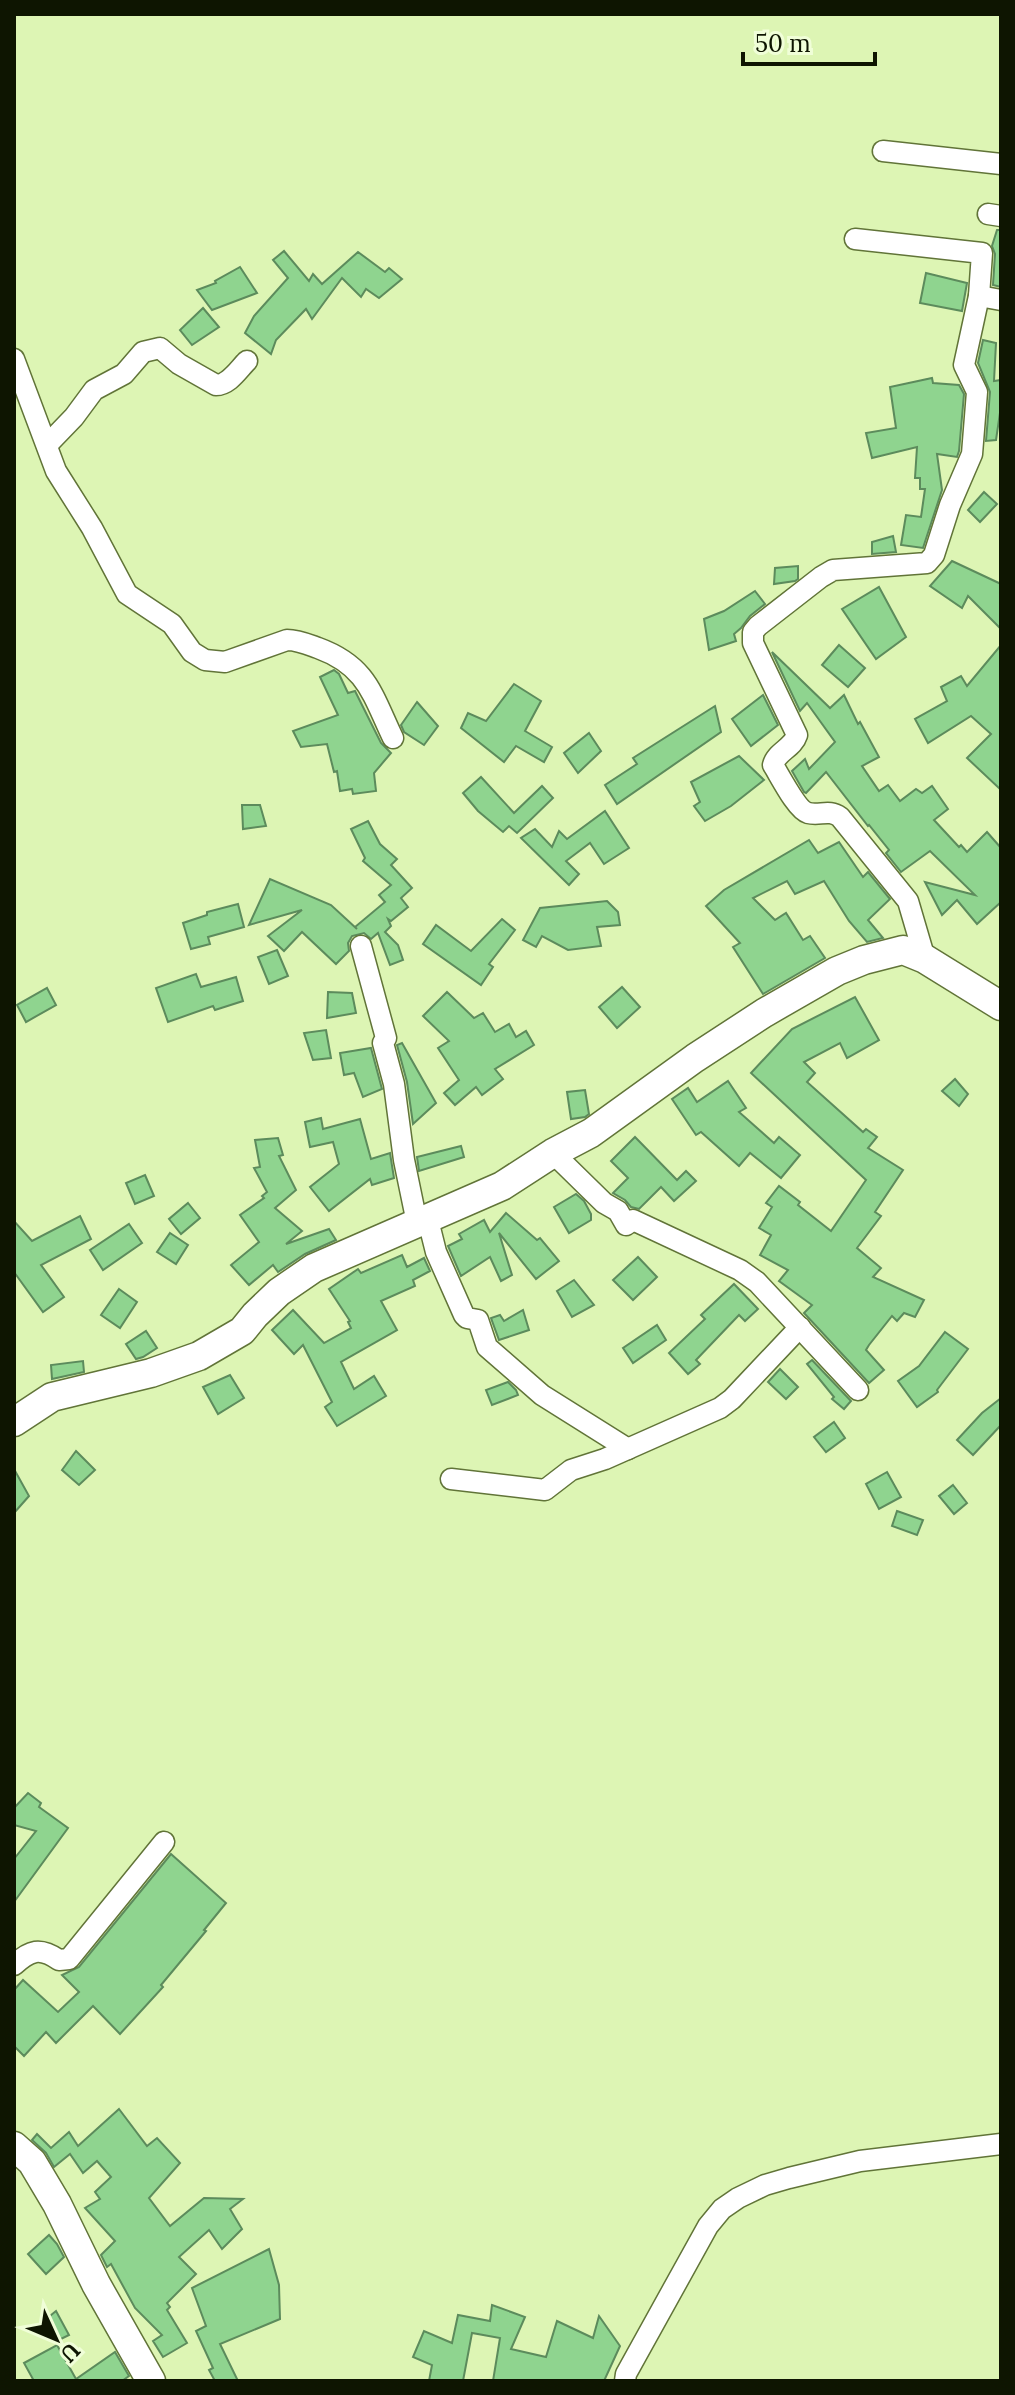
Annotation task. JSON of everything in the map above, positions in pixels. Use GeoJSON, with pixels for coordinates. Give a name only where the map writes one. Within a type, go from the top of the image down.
{"type":"FeatureCollection","features":[{"type":"Feature","properties":{"kind":"street"},"geometry":{"type":"LineString","coordinates":[[883,151],[1001,164]]}},
{"type":"Feature","properties":{"kind":"street"},"geometry":{"type":"LineString","coordinates":[[855,239],[982,253],[979,296],[964,365],[977,392],[972,454],[950,505],[934,555],[922,564],[833,570],[758,626],[752,637],[797,735],[794,742],[775,758],[773,765],[802,810],[812,814],[831,812],[840,817],[905,896],[925,959]]}},
{"type":"Feature","properties":{"kind":"street"},"geometry":{"type":"LineString","coordinates":[[979,296],[1001,300]]}},
{"type":"Feature","properties":{"kind":"street"},"geometry":{"type":"LineString","coordinates":[[47,445],[94,390],[124,374],[143,352],[160,348],[179,364],[216,385],[220,385],[247,361]]}},
{"type":"Feature","properties":{"kind":"street"},"geometry":{"type":"LineString","coordinates":[[14,359],[56,471],[92,528],[122,588],[133,599],[172,624],[198,657],[214,663],[287,640],[296,640],[332,653],[348,662],[361,675],[393,738]]}},
{"type":"Feature","properties":{"kind":"street"},"geometry":{"type":"LineString","coordinates":[[361,946],[386,1038],[383,1043],[394,1084],[404,1160],[422,1222],[464,1315],[478,1320],[487,1347],[546,1398],[628,1449]]}},
{"type":"Feature","properties":{"kind":"street"},"geometry":{"type":"LineString","coordinates":[[14,1422],[52,1397],[151,1373],[199,1356],[242,1331],[279,1292],[314,1268],[502,1186],[591,1133],[729,1035],[837,971],[903,950],[925,959],[1001,1006]]}},
{"type":"Feature","properties":{"kind":"street"},"geometry":{"type":"LineString","coordinates":[[553,1153],[604,1203],[618,1211],[626,1225],[633,1220],[749,1275],[766,1289],[858,1390]]}},
{"type":"Feature","properties":{"kind":"street"},"geometry":{"type":"LineString","coordinates":[[451,1479],[541,1491],[548,1488],[571,1470],[605,1459],[727,1404],[800,1327]]}},
{"type":"Feature","properties":{"kind":"street"},"geometry":{"type":"LineString","coordinates":[[14,1965],[38,1950],[59,1960],[69,1959],[164,1842]]}},
{"type":"Feature","properties":{"kind":"street"},"geometry":{"type":"LineString","coordinates":[[625,2381],[626,2374],[708,2226],[722,2209],[738,2198],[765,2185],[860,2161],[1001,2144]]}},
{"type":"Feature","properties":{"kind":"street"},"geometry":{"type":"LineString","coordinates":[[14,2146],[32,2162],[57,2204],[96,2284],[151,2381]]}},
{"type":"Feature","properties":{"kind":"building"},"geometry":{"type":"Polygon","coordinates":[[[997,230],[1001,230],[1001,287],[993,285],[995,254],[992,246],[997,230]]]}},
{"type":"Feature","properties":{"kind":"building"},"geometry":{"type":"Polygon","coordinates":[[[284,251],[309,281],[313,274],[322,284],[358,252],[385,272],[389,268],[402,279],[379,298],[366,289],[361,297],[342,278],[312,319],[306,309],[276,340],[271,354],[245,333],[254,316],[288,278],[273,260],[284,251]]]}},
{"type":"Feature","properties":{"kind":"building"},"geometry":{"type":"Polygon","coordinates":[[[240,267],[257,293],[212,310],[197,290],[216,283],[240,267]]]}},
{"type":"Feature","properties":{"kind":"building"},"geometry":{"type":"Polygon","coordinates":[[[926,273],[967,283],[962,311],[920,303],[926,273]]]}},
{"type":"Feature","properties":{"kind":"building"},"geometry":{"type":"Polygon","coordinates":[[[203,308],[219,327],[192,345],[180,330],[203,308]]]}},
{"type":"Feature","properties":{"kind":"building"},"geometry":{"type":"Polygon","coordinates":[[[983,340],[996,343],[994,381],[1001,380],[996,440],[986,441],[990,392],[978,363],[983,340]]]}},
{"type":"Feature","properties":{"kind":"building"},"geometry":{"type":"Polygon","coordinates":[[[932,378],[933,383],[959,385],[964,394],[957,457],[937,454],[942,490],[923,548],[901,545],[906,515],[921,517],[925,489],[920,489],[920,478],[915,478],[917,447],[872,458],[866,433],[896,428],[890,387],[932,378]]]}},
{"type":"Feature","properties":{"kind":"building"},"geometry":{"type":"Polygon","coordinates":[[[984,492],[997,504],[980,522],[968,510],[984,492]]]}},
{"type":"Feature","properties":{"kind":"building"},"geometry":{"type":"Polygon","coordinates":[[[893,536],[896,552],[872,554],[872,542],[893,536]]]}},
{"type":"Feature","properties":{"kind":"building"},"geometry":{"type":"Polygon","coordinates":[[[952,561],[1001,584],[1001,629],[968,596],[962,608],[930,586],[952,561]]]}},
{"type":"Feature","properties":{"kind":"building"},"geometry":{"type":"Polygon","coordinates":[[[798,566],[798,579],[774,584],[775,568],[798,566]]]}},
{"type":"Feature","properties":{"kind":"building"},"geometry":{"type":"Polygon","coordinates":[[[879,587],[906,637],[876,659],[842,609],[879,587]]]}},
{"type":"Feature","properties":{"kind":"building"},"geometry":{"type":"Polygon","coordinates":[[[755,591],[765,604],[734,634],[736,641],[709,650],[704,619],[724,611],[755,591]]]}},
{"type":"Feature","properties":{"kind":"building"},"geometry":{"type":"Polygon","coordinates":[[[839,645],[865,668],[848,687],[822,665],[839,645]]]}},
{"type":"Feature","properties":{"kind":"building"},"geometry":{"type":"Polygon","coordinates":[[[1001,645],[1001,790],[967,758],[991,734],[971,716],[928,743],[915,719],[947,701],[941,687],[961,676],[967,686],[1001,645]]]}},
{"type":"Feature","properties":{"kind":"building"},"geometry":{"type":"Polygon","coordinates":[[[772,652],[830,708],[844,695],[879,757],[862,766],[879,791],[888,785],[900,801],[916,789],[922,793],[932,786],[948,809],[934,820],[959,847],[961,845],[967,852],[987,832],[1001,848],[1001,902],[977,924],[957,900],[942,915],[925,882],[975,895],[930,851],[901,872],[886,853],[889,850],[826,772],[804,792],[792,771],[805,759],[809,769],[835,742],[807,703],[800,711],[772,652]]]}},
{"type":"Feature","properties":{"kind":"building"},"geometry":{"type":"Polygon","coordinates":[[[334,670],[348,693],[355,691],[381,743],[391,753],[374,773],[376,791],[353,794],[352,789],[340,791],[337,771],[334,772],[327,744],[301,747],[293,731],[338,715],[320,677],[334,670]]]}},
{"type":"Feature","properties":{"kind":"building"},"geometry":{"type":"Polygon","coordinates":[[[514,684],[541,701],[525,731],[552,747],[544,762],[516,746],[504,762],[461,728],[468,713],[486,721],[514,684]]]}},
{"type":"Feature","properties":{"kind":"building"},"geometry":{"type":"Polygon","coordinates":[[[763,695],[778,725],[751,746],[732,719],[763,695]]]}},
{"type":"Feature","properties":{"kind":"building"},"geometry":{"type":"Polygon","coordinates":[[[417,702],[438,726],[424,745],[404,732],[401,725],[417,702]]]}},
{"type":"Feature","properties":{"kind":"building"},"geometry":{"type":"Polygon","coordinates":[[[715,706],[721,732],[617,804],[605,785],[637,764],[633,758],[715,706]]]}},
{"type":"Feature","properties":{"kind":"building"},"geometry":{"type":"Polygon","coordinates":[[[589,733],[601,751],[578,773],[564,753],[589,733]]]}},
{"type":"Feature","properties":{"kind":"building"},"geometry":{"type":"Polygon","coordinates":[[[739,756],[764,780],[731,806],[705,821],[694,806],[700,802],[691,782],[739,756]]]}},
{"type":"Feature","properties":{"kind":"building"},"geometry":{"type":"Polygon","coordinates":[[[481,777],[514,813],[542,786],[553,798],[517,833],[509,826],[503,832],[478,811],[463,793],[481,777]]]}},
{"type":"Feature","properties":{"kind":"building"},"geometry":{"type":"Polygon","coordinates":[[[242,805],[260,805],[266,826],[243,829],[242,805]]]}},
{"type":"Feature","properties":{"kind":"building"},"geometry":{"type":"Polygon","coordinates":[[[605,811],[629,848],[604,864],[590,843],[566,861],[579,874],[569,885],[521,838],[535,829],[552,847],[559,831],[567,839],[605,811]]]}},
{"type":"Feature","properties":{"kind":"building"},"geometry":{"type":"Polygon","coordinates":[[[368,821],[380,844],[397,859],[391,865],[412,888],[401,898],[408,907],[391,921],[388,919],[391,926],[385,932],[398,945],[403,960],[390,965],[378,933],[371,939],[364,933],[352,936],[348,943],[349,951],[336,964],[302,932],[284,951],[268,936],[302,910],[249,925],[270,879],[331,905],[357,929],[355,927],[385,902],[379,895],[391,885],[363,861],[365,858],[351,829],[368,821]]]}},
{"type":"Feature","properties":{"kind":"building"},"geometry":{"type":"Polygon","coordinates":[[[809,840],[818,853],[839,842],[863,877],[868,872],[890,899],[868,920],[883,938],[867,942],[849,921],[824,881],[795,894],[787,881],[753,898],[775,920],[786,913],[803,940],[810,936],[825,958],[763,994],[733,947],[740,943],[706,906],[724,890],[809,840]]]}},
{"type":"Feature","properties":{"kind":"building"},"geometry":{"type":"Polygon","coordinates":[[[607,901],[618,912],[620,925],[597,927],[601,946],[568,950],[542,936],[536,947],[523,940],[540,908],[607,901]]]}},
{"type":"Feature","properties":{"kind":"building"},"geometry":{"type":"Polygon","coordinates":[[[238,904],[244,927],[208,937],[210,944],[191,949],[183,923],[207,915],[207,912],[238,904]]]}},
{"type":"Feature","properties":{"kind":"building"},"geometry":{"type":"Polygon","coordinates":[[[502,919],[515,930],[489,964],[493,967],[481,985],[423,944],[436,925],[471,951],[502,919]]]}},
{"type":"Feature","properties":{"kind":"building"},"geometry":{"type":"Polygon","coordinates":[[[277,950],[288,976],[269,984],[258,957],[277,950]]]}},
{"type":"Feature","properties":{"kind":"building"},"geometry":{"type":"Polygon","coordinates":[[[196,974],[201,987],[236,977],[243,1001],[215,1010],[213,1006],[168,1022],[156,988],[196,974]]]}},
{"type":"Feature","properties":{"kind":"building"},"geometry":{"type":"Polygon","coordinates":[[[622,987],[640,1007],[617,1028],[599,1007],[622,987]]]}},
{"type":"Feature","properties":{"kind":"building"},"geometry":{"type":"Polygon","coordinates":[[[47,988],[56,1005],[26,1022],[17,1005],[47,988]]]}},
{"type":"Feature","properties":{"kind":"building"},"geometry":{"type":"Polygon","coordinates":[[[328,992],[352,993],[356,1013],[327,1018],[328,992]]]}},
{"type":"Feature","properties":{"kind":"building"},"geometry":{"type":"Polygon","coordinates":[[[447,992],[474,1018],[483,1013],[495,1032],[509,1024],[516,1037],[526,1031],[534,1045],[495,1069],[503,1079],[482,1095],[476,1087],[455,1105],[444,1093],[459,1080],[438,1048],[449,1041],[423,1016],[447,992]]]}},
{"type":"Feature","properties":{"kind":"building"},"geometry":{"type":"Polygon","coordinates":[[[855,997],[879,1040],[847,1058],[840,1043],[804,1062],[815,1073],[807,1082],[863,1132],[866,1129],[877,1137],[868,1148],[903,1170],[875,1212],[881,1216],[857,1248],[881,1268],[873,1277],[924,1300],[915,1317],[904,1313],[897,1321],[892,1316],[869,1345],[866,1350],[884,1370],[869,1383],[804,1313],[812,1305],[779,1281],[788,1270],[760,1255],[771,1235],[759,1228],[772,1207],[766,1203],[779,1186],[831,1231],[866,1180],[751,1073],[792,1029],[855,997]]]}},
{"type":"Feature","properties":{"kind":"building"},"geometry":{"type":"Polygon","coordinates":[[[326,1030],[331,1058],[313,1060],[304,1033],[326,1030]]]}},
{"type":"Feature","properties":{"kind":"building"},"geometry":{"type":"Polygon","coordinates":[[[402,1043],[436,1103],[413,1124],[407,1082],[397,1045],[402,1043]]]}},
{"type":"Feature","properties":{"kind":"building"},"geometry":{"type":"Polygon","coordinates":[[[371,1048],[382,1089],[363,1097],[354,1073],[344,1075],[340,1053],[371,1048]]]}},
{"type":"Feature","properties":{"kind":"building"},"geometry":{"type":"Polygon","coordinates":[[[955,1079],[968,1094],[959,1106],[942,1091],[955,1079]]]}},
{"type":"Feature","properties":{"kind":"building"},"geometry":{"type":"Polygon","coordinates":[[[728,1081],[746,1108],[739,1112],[774,1143],[779,1137],[800,1155],[781,1178],[750,1153],[739,1166],[701,1132],[696,1135],[672,1099],[688,1088],[697,1102],[728,1081]]]}},
{"type":"Feature","properties":{"kind":"building"},"geometry":{"type":"Polygon","coordinates":[[[585,1090],[589,1114],[571,1119],[567,1092],[585,1090]]]}},
{"type":"Feature","properties":{"kind":"building"},"geometry":{"type":"Polygon","coordinates":[[[321,1118],[323,1129],[360,1119],[371,1159],[390,1153],[394,1178],[372,1185],[370,1179],[329,1211],[310,1187],[339,1164],[333,1142],[310,1147],[305,1122],[321,1118]]]}},
{"type":"Feature","properties":{"kind":"building"},"geometry":{"type":"Polygon","coordinates":[[[635,1137],[677,1180],[686,1171],[696,1181],[674,1201],[661,1187],[639,1209],[631,1207],[613,1193],[628,1178],[611,1161],[635,1137]]]}},
{"type":"Feature","properties":{"kind":"building"},"geometry":{"type":"Polygon","coordinates":[[[278,1138],[283,1155],[279,1156],[296,1190],[275,1208],[302,1231],[286,1244],[329,1229],[336,1240],[305,1254],[278,1272],[273,1265],[249,1285],[231,1265],[259,1242],[240,1215],[264,1198],[262,1196],[267,1192],[254,1168],[260,1167],[255,1140],[278,1138]]]}},
{"type":"Feature","properties":{"kind":"building"},"geometry":{"type":"Polygon","coordinates":[[[461,1146],[464,1157],[419,1171],[417,1157],[461,1146]]]}},
{"type":"Feature","properties":{"kind":"building"},"geometry":{"type":"Polygon","coordinates":[[[145,1175],[154,1196],[135,1204],[126,1183],[145,1175]]]}},
{"type":"Feature","properties":{"kind":"building"},"geometry":{"type":"Polygon","coordinates":[[[576,1194],[584,1201],[591,1220],[569,1233],[554,1207],[576,1194]]]}},
{"type":"Feature","properties":{"kind":"building"},"geometry":{"type":"Polygon","coordinates":[[[188,1203],[200,1218],[181,1234],[169,1219],[188,1203]]]}},
{"type":"Feature","properties":{"kind":"building"},"geometry":{"type":"Polygon","coordinates":[[[506,1213],[537,1240],[540,1238],[559,1261],[536,1279],[499,1233],[512,1275],[501,1281],[490,1257],[461,1276],[448,1246],[462,1239],[459,1234],[484,1220],[490,1232],[506,1213]]]}},
{"type":"Feature","properties":{"kind":"building"},"geometry":{"type":"Polygon","coordinates":[[[80,1216],[91,1239],[41,1265],[64,1297],[43,1312],[14,1272],[14,1221],[32,1241],[80,1216]]]}},
{"type":"Feature","properties":{"kind":"building"},"geometry":{"type":"Polygon","coordinates":[[[129,1224],[142,1243],[103,1270],[90,1250],[129,1224]]]}},
{"type":"Feature","properties":{"kind":"building"},"geometry":{"type":"Polygon","coordinates":[[[170,1233],[188,1245],[176,1264],[157,1252],[170,1233]]]}},
{"type":"Feature","properties":{"kind":"building"},"geometry":{"type":"Polygon","coordinates":[[[402,1255],[407,1267],[424,1258],[430,1271],[413,1280],[415,1286],[381,1301],[397,1330],[341,1362],[354,1389],[374,1376],[386,1396],[337,1426],[325,1407],[332,1402],[303,1345],[294,1354],[272,1330],[293,1310],[324,1343],[351,1328],[350,1321],[329,1289],[358,1269],[361,1273],[402,1255]]]}},
{"type":"Feature","properties":{"kind":"building"},"geometry":{"type":"Polygon","coordinates":[[[638,1257],[657,1277],[633,1300],[613,1280],[638,1257]]]}},
{"type":"Feature","properties":{"kind":"building"},"geometry":{"type":"Polygon","coordinates":[[[574,1280],[594,1305],[572,1317],[557,1291],[574,1280]]]}},
{"type":"Feature","properties":{"kind":"building"},"geometry":{"type":"Polygon","coordinates":[[[734,1284],[758,1309],[745,1321],[739,1315],[696,1360],[700,1364],[688,1374],[669,1353],[705,1319],[701,1315],[734,1284]]]}},
{"type":"Feature","properties":{"kind":"building"},"geometry":{"type":"Polygon","coordinates":[[[119,1289],[137,1302],[120,1328],[101,1315],[119,1289]]]}},
{"type":"Feature","properties":{"kind":"building"},"geometry":{"type":"Polygon","coordinates":[[[523,1310],[529,1330],[499,1340],[491,1318],[500,1315],[504,1321],[523,1310]]]}},
{"type":"Feature","properties":{"kind":"building"},"geometry":{"type":"Polygon","coordinates":[[[657,1325],[666,1340],[633,1363],[623,1348],[657,1325]]]}},
{"type":"Feature","properties":{"kind":"building"},"geometry":{"type":"Polygon","coordinates":[[[146,1331],[157,1348],[136,1359],[126,1344],[146,1331]]]}},
{"type":"Feature","properties":{"kind":"building"},"geometry":{"type":"Polygon","coordinates":[[[945,1332],[968,1349],[938,1392],[917,1407],[898,1381],[919,1366],[945,1332]]]}},
{"type":"Feature","properties":{"kind":"building"},"geometry":{"type":"Polygon","coordinates":[[[812,1360],[851,1401],[844,1409],[832,1399],[834,1397],[807,1364],[812,1360]]]}},
{"type":"Feature","properties":{"kind":"building"},"geometry":{"type":"Polygon","coordinates":[[[83,1361],[84,1372],[52,1379],[51,1365],[83,1361]]]}},
{"type":"Feature","properties":{"kind":"building"},"geometry":{"type":"Polygon","coordinates":[[[780,1369],[798,1387],[786,1399],[768,1382],[780,1369]]]}},
{"type":"Feature","properties":{"kind":"building"},"geometry":{"type":"Polygon","coordinates":[[[230,1375],[244,1398],[218,1414],[203,1387],[230,1375]]]}},
{"type":"Feature","properties":{"kind":"building"},"geometry":{"type":"Polygon","coordinates":[[[508,1382],[518,1395],[492,1405],[486,1390],[508,1382]]]}},
{"type":"Feature","properties":{"kind":"building"},"geometry":{"type":"Polygon","coordinates":[[[1001,1398],[1001,1425],[973,1455],[957,1440],[1001,1398]]]}},
{"type":"Feature","properties":{"kind":"building"},"geometry":{"type":"Polygon","coordinates":[[[834,1422],[845,1438],[826,1452],[814,1437],[834,1422]]]}},
{"type":"Feature","properties":{"kind":"building"},"geometry":{"type":"Polygon","coordinates":[[[76,1451],[95,1470],[79,1485],[62,1470],[76,1451]]]}},
{"type":"Feature","properties":{"kind":"building"},"geometry":{"type":"Polygon","coordinates":[[[14,1469],[29,1496],[14,1513],[14,1469]]]}},
{"type":"Feature","properties":{"kind":"building"},"geometry":{"type":"Polygon","coordinates":[[[887,1472],[901,1497],[879,1509],[866,1484],[887,1472]]]}},
{"type":"Feature","properties":{"kind":"building"},"geometry":{"type":"Polygon","coordinates":[[[953,1485],[967,1503],[954,1514],[939,1496],[953,1485]]]}},
{"type":"Feature","properties":{"kind":"building"},"geometry":{"type":"Polygon","coordinates":[[[897,1511],[923,1520],[917,1535],[892,1526],[897,1511]]]}},
{"type":"Feature","properties":{"kind":"building"},"geometry":{"type":"Polygon","coordinates":[[[28,1793],[41,1803],[39,1807],[68,1828],[14,1902],[14,1859],[36,1831],[14,1825],[14,1808],[28,1793]]]}},
{"type":"Feature","properties":{"kind":"building"},"geometry":{"type":"Polygon","coordinates":[[[171,1854],[226,1903],[206,1931],[161,1985],[163,1987],[120,2034],[93,2006],[56,2043],[46,2032],[24,2056],[14,2046],[14,1990],[23,1980],[58,2012],[79,1992],[62,1975],[79,1967],[171,1854]]]}},
{"type":"Feature","properties":{"kind":"building"},"geometry":{"type":"Polygon","coordinates":[[[119,2109],[147,2146],[157,2138],[180,2163],[149,2198],[170,2226],[204,2198],[243,2199],[230,2209],[242,2229],[222,2249],[209,2230],[179,2257],[196,2274],[167,2303],[170,2307],[167,2310],[187,2343],[163,2357],[153,2341],[162,2335],[135,2308],[111,2264],[107,2267],[101,2255],[115,2241],[85,2208],[100,2199],[95,2192],[111,2177],[97,2161],[83,2173],[70,2154],[54,2167],[46,2153],[32,2140],[37,2134],[51,2148],[69,2132],[78,2146],[119,2109]]]}},
{"type":"Feature","properties":{"kind":"building"},"geometry":{"type":"Polygon","coordinates":[[[49,2235],[64,2257],[46,2274],[28,2254],[49,2235]]]}},
{"type":"Feature","properties":{"kind":"building"},"geometry":{"type":"Polygon","coordinates":[[[269,2249],[279,2285],[280,2319],[220,2344],[238,2381],[215,2381],[209,2370],[213,2368],[196,2331],[206,2326],[192,2288],[269,2249]]]}},
{"type":"Feature","properties":{"kind":"building"},"geometry":{"type":"Polygon","coordinates":[[[492,2305],[525,2317],[511,2349],[546,2357],[557,2321],[593,2338],[599,2316],[620,2346],[604,2381],[493,2381],[500,2338],[472,2333],[463,2381],[429,2381],[432,2365],[413,2357],[424,2331],[452,2343],[458,2315],[490,2321],[492,2305]]]}},
{"type":"Feature","properties":{"kind":"building"},"geometry":{"type":"Polygon","coordinates":[[[56,2311],[69,2335],[55,2342],[45,2320],[56,2311]]]}},
{"type":"Feature","properties":{"kind":"building"},"geometry":{"type":"Polygon","coordinates":[[[57,2345],[76,2379],[115,2352],[129,2376],[122,2381],[34,2381],[24,2363],[57,2345]]]}}]}
